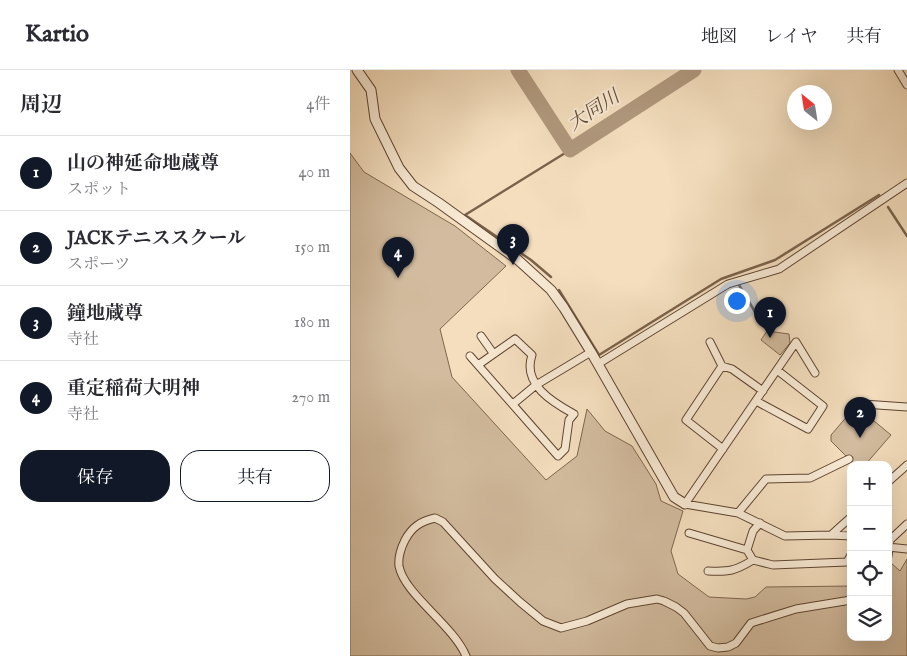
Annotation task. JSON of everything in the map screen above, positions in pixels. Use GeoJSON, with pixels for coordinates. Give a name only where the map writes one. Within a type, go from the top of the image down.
{"type":"FeatureCollection","features":[{"type":"Feature","properties":{"kind":"street"},"geometry":{"type":"LineString","coordinates":[[357,70],[371,90],[375,119],[399,168],[413,186],[518,260],[551,290],[591,352],[674,497],[685,504],[738,512],[785,536],[847,536]]}},
{"type":"Feature","properties":{"kind":"street"},"geometry":{"type":"LineString","coordinates":[[898,70],[907,85]]}},
{"type":"Feature","properties":{"kind":"street"},"geometry":{"type":"LineString","coordinates":[[598,364],[728,284],[779,269],[907,183]]}},
{"type":"Feature","properties":{"kind":"street"},"geometry":{"type":"LineString","coordinates":[[481,336],[492,353]]}},
{"type":"Feature","properties":{"kind":"street"},"geometry":{"type":"LineString","coordinates":[[470,356],[558,456],[565,450],[569,420],[574,414],[554,403],[536,385],[529,364],[532,355],[515,339],[492,353],[478,365]]}},
{"type":"Feature","properties":{"kind":"street"},"geometry":{"type":"LineString","coordinates":[[710,342],[722,366],[732,369],[763,391]]}},
{"type":"Feature","properties":{"kind":"street"},"geometry":{"type":"LineString","coordinates":[[685,504],[796,342],[815,373]]}},
{"type":"Feature","properties":{"kind":"street"},"geometry":{"type":"LineString","coordinates":[[513,404],[536,385],[591,352]]}},
{"type":"Feature","properties":{"kind":"street"},"geometry":{"type":"LineString","coordinates":[[722,366],[686,420],[723,449]]}},
{"type":"Feature","properties":{"kind":"street"},"geometry":{"type":"LineString","coordinates":[[756,401],[808,429],[823,406],[777,370]]}},
{"type":"Feature","properties":{"kind":"street"},"geometry":{"type":"LineString","coordinates":[[863,404],[907,407]]}},
{"type":"Feature","properties":{"kind":"street"},"geometry":{"type":"LineString","coordinates":[[738,512],[766,479],[810,478],[850,459]]}},
{"type":"Feature","properties":{"kind":"street"},"geometry":{"type":"LineString","coordinates":[[892,478],[907,465]]}},
{"type":"Feature","properties":{"kind":"street"},"geometry":{"type":"LineString","coordinates":[[466,656],[454,635],[409,586],[399,567],[399,554],[405,540],[412,529],[423,520],[435,518],[443,522],[488,572],[520,602],[543,621],[561,628],[587,621],[627,604],[657,599],[676,606],[684,613],[710,646],[718,648],[728,647],[736,643],[751,623],[758,620],[796,609],[847,601]]}},
{"type":"Feature","properties":{"kind":"street"},"geometry":{"type":"LineString","coordinates":[[831,535],[847,520]]}},
{"type":"Feature","properties":{"kind":"street"},"geometry":{"type":"LineString","coordinates":[[747,550],[753,531],[760,523]]}},
{"type":"Feature","properties":{"kind":"street"},"geometry":{"type":"LineString","coordinates":[[892,538],[907,524]]}},
{"type":"Feature","properties":{"kind":"street"},"geometry":{"type":"LineString","coordinates":[[689,533],[747,550],[753,560],[773,565],[847,562]]}},
{"type":"Feature","properties":{"kind":"street"},"geometry":{"type":"LineString","coordinates":[[892,550],[907,549]]}},
{"type":"Feature","properties":{"kind":"street"},"geometry":{"type":"LineString","coordinates":[[708,571],[727,572],[737,570],[753,560]]}},
{"type":"Feature","properties":{"kind":"shaded area"},"geometry":{"type":"Polygon","coordinates":[[[350,153],[364,172],[455,226],[506,266],[440,329],[452,377],[546,480],[577,456],[587,409],[605,431],[632,446],[656,484],[661,501],[683,511],[671,551],[678,574],[709,597],[746,599],[755,597],[766,587],[847,586],[847,641],[892,641],[892,564],[900,571],[907,559],[907,656],[350,656],[350,153]]]}},
{"type":"Feature","properties":{"kind":"shaded area"},"geometry":{"type":"Polygon","coordinates":[[[767,331],[789,334],[790,343],[780,355],[761,340],[767,331]]]}},
{"type":"Feature","properties":{"kind":"shaded area"},"geometry":{"type":"Polygon","coordinates":[[[856,406],[891,435],[868,461],[851,461],[831,441],[831,435],[856,406]]]}},
{"type":"Feature","properties":{"kind":"waterway","name":"大同川"},"geometry":{"type":"LineString","coordinates":[[518,70],[570,150],[694,70]]}},
{"type":"Feature","properties":{"kind":"waterway"},"geometry":{"type":"LineString","coordinates":[[551,277],[531,260],[465,215],[570,150]]}},
{"type":"Feature","properties":{"kind":"waterway"},"geometry":{"type":"LineString","coordinates":[[559,290],[599,355],[721,279],[775,260],[879,195]]}},
{"type":"Feature","properties":{"kind":"waterway"},"geometry":{"type":"LineString","coordinates":[[888,207],[907,236]]}},
{"type":"Feature","properties":{"kind":"waterway"},"geometry":{"type":"LineString","coordinates":[[739,285],[764,327]]}},
{"type":"Feature","properties":{"kind":"place","name":"鐘地蔵尊"},"geometry":{"type":"Point","coordinates":[513,265]}},
{"type":"Feature","properties":{"kind":"place","name":"重定稲荷大明神"},"geometry":{"type":"Point","coordinates":[398,278]}},
{"type":"Feature","properties":{"kind":"place","name":"山の神延命地蔵尊"},"geometry":{"type":"Point","coordinates":[770,338]}},
{"type":"Feature","properties":{"kind":"place","name":"JACKテニススクール"},"geometry":{"type":"Point","coordinates":[860,438]}}]}
